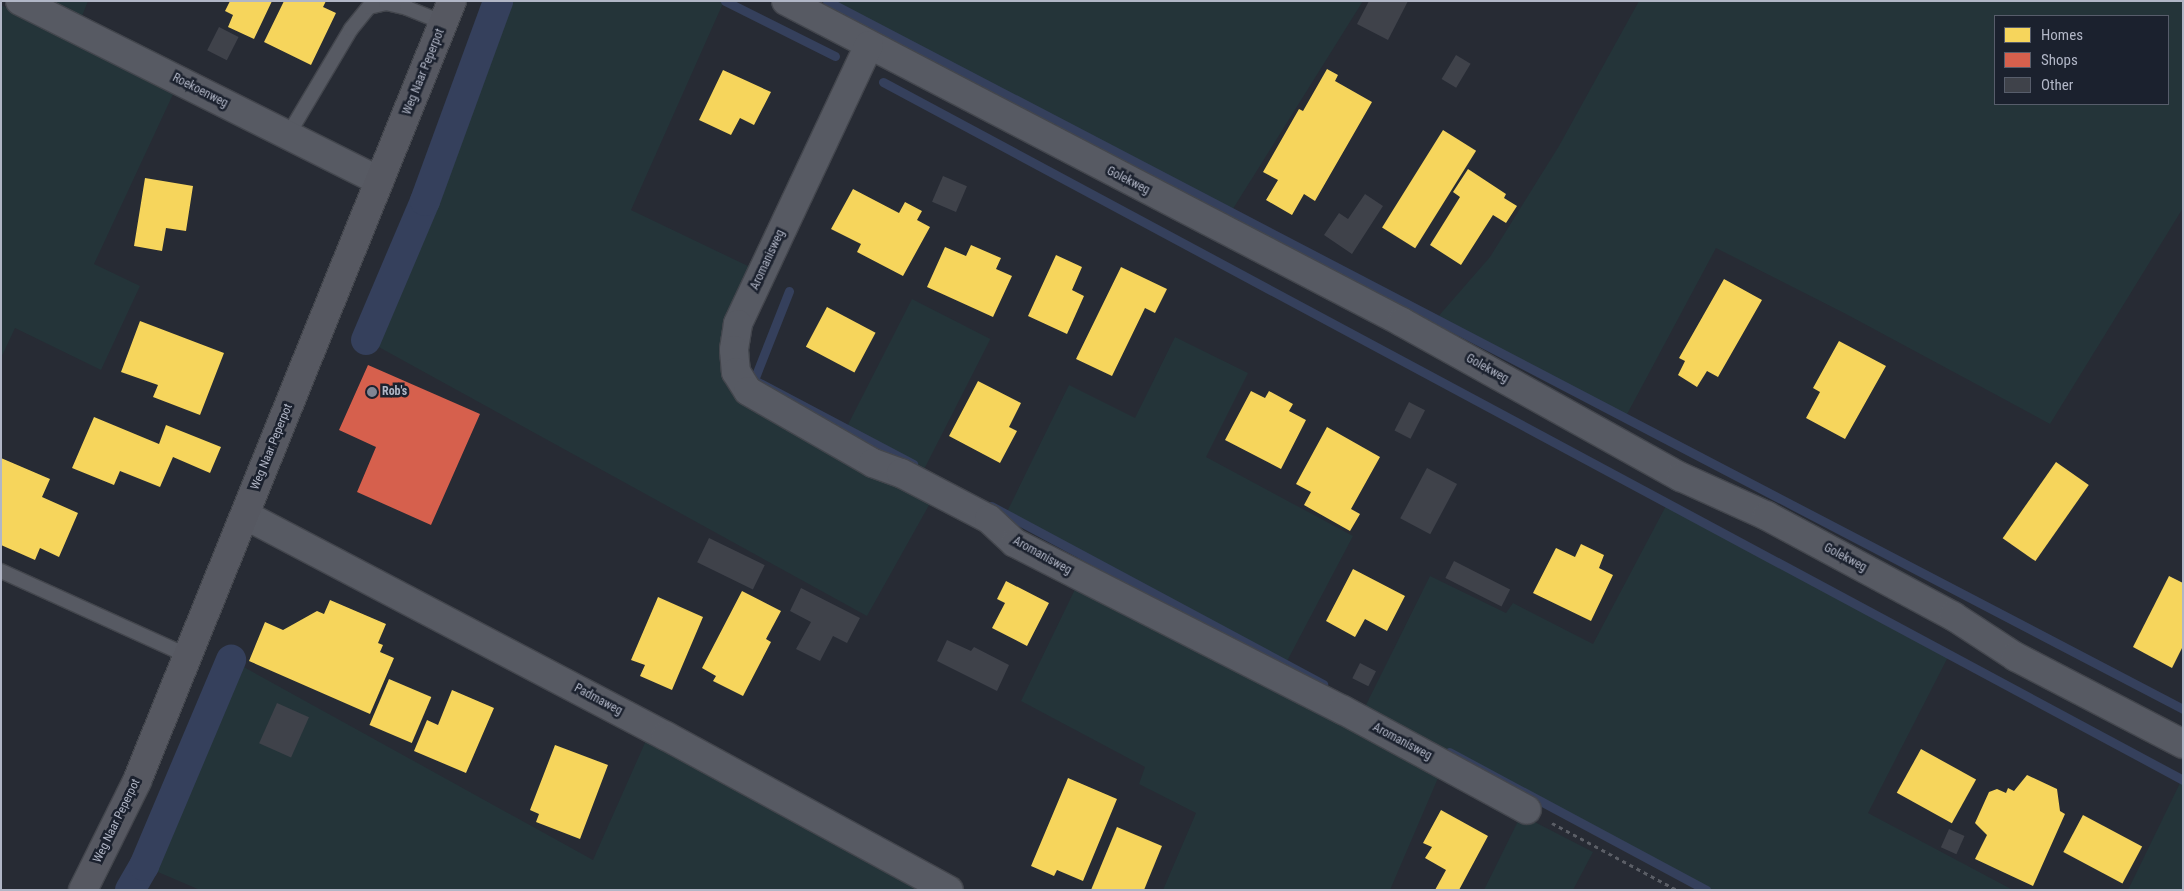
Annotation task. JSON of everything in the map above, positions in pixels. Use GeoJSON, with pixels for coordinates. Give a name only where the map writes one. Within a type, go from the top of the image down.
{"type":"FeatureCollection","features":[{"type":"Feature","properties":{"kind":"street","name":"Roekoenweg"},"geometry":{"type":"LineString","coordinates":[[20,1],[380,182]]}},
{"type":"Feature","properties":{"kind":"street","name":"Golekweg"},"geometry":{"type":"LineString","coordinates":[[786,1],[1402,322],[1681,477],[1767,516],[1953,616],[2016,657],[2183,744]]}},
{"type":"Feature","properties":{"kind":"street","name":"Weg Naar Peperpot"},"geometry":{"type":"LineString","coordinates":[[83,890],[137,781],[448,12]]}},
{"type":"Feature","properties":{"kind":"street","name":"Aromanisweg"},"geometry":{"type":"LineString","coordinates":[[869,45],[738,324],[734,350],[736,372],[748,391],[873,463],[901,473],[989,519],[1015,543],[1343,710],[1528,810]]}},
{"type":"Feature","properties":{"kind":"street","name":"Padmaweg"},"geometry":{"type":"LineString","coordinates":[[245,515],[666,736],[949,890]]}},
{"type":"Feature","properties":{"kind":"lane"},"geometry":{"type":"LineString","coordinates":[[288,135],[352,29],[370,7],[386,3],[407,8],[448,12]]}},
{"type":"Feature","properties":{"kind":"lane"},"geometry":{"type":"LineString","coordinates":[[1,571],[188,656]]}},
{"type":"Feature","properties":{"kind":"path"},"geometry":{"type":"LineString","coordinates":[[1528,810],[1676,890]]}},
{"type":"Feature","properties":{"kind":"shaded area"},"geometry":{"type":"Polygon","coordinates":[[[52,1],[88,1],[82,16],[52,1]]]}},
{"type":"Feature","properties":{"kind":"shaded area"},"geometry":{"type":"Polygon","coordinates":[[[498,1],[724,1],[631,210],[750,267],[730,377],[933,498],[867,616],[366,340],[425,201],[498,1]]]}},
{"type":"Feature","properties":{"kind":"shaded area"},"geometry":{"type":"Polygon","coordinates":[[[827,1],[1363,1],[1231,212],[827,1]]]}},
{"type":"Feature","properties":{"kind":"shaded area"},"geometry":{"type":"Polygon","coordinates":[[[1639,1],[2183,1],[2183,208],[2050,424],[1846,314],[1716,248],[1625,418],[1436,319],[1490,257],[1559,146],[1639,1]]]}},
{"type":"Feature","properties":{"kind":"shaded area"},"geometry":{"type":"Polygon","coordinates":[[[1,5],[175,90],[94,264],[140,286],[101,370],[15,328],[1,358],[1,5]]]}},
{"type":"Feature","properties":{"kind":"shaded area"},"geometry":{"type":"Polygon","coordinates":[[[912,299],[990,339],[925,468],[846,428],[912,299]]]}},
{"type":"Feature","properties":{"kind":"shaded area"},"geometry":{"type":"Polygon","coordinates":[[[1175,337],[1248,373],[1206,457],[1353,536],[1285,665],[1006,514],[1069,385],[1135,418],[1175,337]]]}},
{"type":"Feature","properties":{"kind":"shaded area"},"geometry":{"type":"Polygon","coordinates":[[[1667,504],[1949,655],[1868,813],[2013,890],[1706,890],[1365,707],[1430,576],[1506,613],[1513,603],[1593,644],[1667,504]]]}},
{"type":"Feature","properties":{"kind":"shaded area"},"geometry":{"type":"Polygon","coordinates":[[[1078,583],[1441,771],[1390,890],[1163,890],[1196,813],[1139,784],[1145,767],[1021,701],[1078,583]]]}},
{"type":"Feature","properties":{"kind":"shaded area"},"geometry":{"type":"Polygon","coordinates":[[[231,660],[593,860],[648,736],[931,890],[200,890],[144,866],[231,660]]]}},
{"type":"Feature","properties":{"kind":"shaded area"},"geometry":{"type":"Polygon","coordinates":[[[2182,779],[2183,890],[2128,890],[2182,779]]]}},
{"type":"Feature","properties":{"kind":"shaded area"},"geometry":{"type":"Polygon","coordinates":[[[1521,815],[1593,852],[1573,890],[1484,890],[1521,815]]]}},
{"type":"Feature","properties":{"kind":"building: Homes"},"geometry":{"type":"Polygon","coordinates":[[[230,1],[272,1],[254,39],[228,27],[233,15],[225,11],[230,1]]]}},
{"type":"Feature","properties":{"kind":"building: Homes"},"geometry":{"type":"Polygon","coordinates":[[[284,1],[326,1],[323,7],[336,13],[311,65],[264,42],[284,1]]]}},
{"type":"Feature","properties":{"kind":"building: Homes"},"geometry":{"type":"Polygon","coordinates":[[[1327,69],[1338,75],[1335,81],[1372,102],[1315,201],[1304,194],[1292,215],[1266,200],[1278,180],[1263,172],[1299,109],[1303,111],[1327,69]]]}},
{"type":"Feature","properties":{"kind":"building: Homes"},"geometry":{"type":"Polygon","coordinates":[[[723,70],[771,92],[754,125],[740,118],[731,135],[699,120],[723,70]]]}},
{"type":"Feature","properties":{"kind":"building: Homes"},"geometry":{"type":"Polygon","coordinates":[[[1443,130],[1476,151],[1415,248],[1382,228],[1443,130]]]}},
{"type":"Feature","properties":{"kind":"building: Homes"},"geometry":{"type":"Polygon","coordinates":[[[1468,169],[1506,194],[1504,198],[1517,206],[1506,223],[1493,215],[1461,265],[1430,245],[1460,197],[1453,192],[1468,169]]]}},
{"type":"Feature","properties":{"kind":"building: Homes"},"geometry":{"type":"Polygon","coordinates":[[[145,178],[193,186],[186,231],[166,228],[162,251],[134,246],[145,178]]]}},
{"type":"Feature","properties":{"kind":"building: Homes"},"geometry":{"type":"Polygon","coordinates":[[[853,189],[899,213],[905,202],[922,211],[917,220],[930,227],[903,276],[857,252],[861,244],[831,229],[853,189]]]}},
{"type":"Feature","properties":{"kind":"building: Homes"},"geometry":{"type":"Polygon","coordinates":[[[971,245],[1001,258],[996,269],[1012,276],[993,317],[927,287],[945,247],[966,256],[971,245]]]}},
{"type":"Feature","properties":{"kind":"building: Homes"},"geometry":{"type":"Polygon","coordinates":[[[1056,255],[1082,267],[1072,290],[1084,296],[1067,334],[1028,316],[1056,255]]]}},
{"type":"Feature","properties":{"kind":"building: Homes"},"geometry":{"type":"Polygon","coordinates":[[[1121,267],[1167,289],[1155,313],[1145,308],[1112,376],[1076,359],[1121,267]]]}},
{"type":"Feature","properties":{"kind":"building: Homes"},"geometry":{"type":"Polygon","coordinates":[[[1724,279],[1762,300],[1718,377],[1707,371],[1697,387],[1678,375],[1685,361],[1679,358],[1724,279]]]}},
{"type":"Feature","properties":{"kind":"building: Homes"},"geometry":{"type":"Polygon","coordinates":[[[827,307],[876,333],[854,373],[806,347],[827,307]]]}},
{"type":"Feature","properties":{"kind":"building: Homes"},"geometry":{"type":"Polygon","coordinates":[[[140,321],[224,353],[200,415],[153,397],[158,385],[121,372],[140,321]]]}},
{"type":"Feature","properties":{"kind":"building: Homes"},"geometry":{"type":"Polygon","coordinates":[[[1839,341],[1886,366],[1845,439],[1806,418],[1820,392],[1813,388],[1839,341]]]}},
{"type":"Feature","properties":{"kind":"building: Homes"},"geometry":{"type":"Polygon","coordinates":[[[978,381],[1021,403],[1009,427],[1017,431],[1000,463],[949,436],[978,381]]]}},
{"type":"Feature","properties":{"kind":"building: Homes"},"geometry":{"type":"Polygon","coordinates":[[[1251,391],[1265,398],[1269,391],[1293,404],[1289,411],[1306,420],[1281,469],[1225,440],[1251,391]]]}},
{"type":"Feature","properties":{"kind":"building: Homes"},"geometry":{"type":"Polygon","coordinates":[[[94,417],[159,444],[166,425],[221,447],[210,473],[173,457],[160,487],[120,471],[114,485],[72,468],[94,417]]]}},
{"type":"Feature","properties":{"kind":"building: Homes"},"geometry":{"type":"Polygon","coordinates":[[[1327,427],[1380,457],[1351,509],[1360,514],[1350,531],[1304,505],[1311,492],[1296,484],[1327,427]]]}},
{"type":"Feature","properties":{"kind":"building: Homes"},"geometry":{"type":"Polygon","coordinates":[[[1,458],[50,479],[42,497],[78,513],[59,557],[40,548],[35,560],[1,545],[1,458]]]}},
{"type":"Feature","properties":{"kind":"building: Homes"},"geometry":{"type":"Polygon","coordinates":[[[2056,462],[2089,485],[2035,561],[2003,538],[2056,462]]]}},
{"type":"Feature","properties":{"kind":"building: Homes"},"geometry":{"type":"Polygon","coordinates":[[[1581,544],[1604,555],[1599,568],[1613,575],[1591,621],[1533,593],[1556,548],[1575,557],[1581,544]]]}},
{"type":"Feature","properties":{"kind":"building: Homes"},"geometry":{"type":"Polygon","coordinates":[[[1353,569],[1405,596],[1387,631],[1365,619],[1355,637],[1326,621],[1353,569]]]}},
{"type":"Feature","properties":{"kind":"building: Homes"},"geometry":{"type":"Polygon","coordinates":[[[2169,576],[2183,583],[2183,646],[2172,668],[2133,647],[2169,576]]]}},
{"type":"Feature","properties":{"kind":"building: Homes"},"geometry":{"type":"Polygon","coordinates":[[[1006,581],[1049,603],[1027,646],[992,628],[1005,603],[997,599],[1006,581]]]}},
{"type":"Feature","properties":{"kind":"building: Homes"},"geometry":{"type":"Polygon","coordinates":[[[742,591],[781,611],[766,639],[771,642],[743,696],[713,681],[716,676],[702,668],[742,591]]]}},
{"type":"Feature","properties":{"kind":"building: Homes"},"geometry":{"type":"Polygon","coordinates":[[[658,597],[703,617],[672,690],[640,676],[645,665],[631,660],[658,597]]]}},
{"type":"Feature","properties":{"kind":"building: Homes"},"geometry":{"type":"Polygon","coordinates":[[[330,600],[386,624],[378,643],[383,645],[380,652],[394,658],[370,714],[249,661],[265,622],[283,630],[317,611],[324,614],[330,600]]]}},
{"type":"Feature","properties":{"kind":"building: Homes"},"geometry":{"type":"Polygon","coordinates":[[[389,679],[431,697],[412,743],[369,725],[389,679]]]}},
{"type":"Feature","properties":{"kind":"building: Homes"},"geometry":{"type":"Polygon","coordinates":[[[452,690],[494,708],[466,773],[414,751],[427,720],[438,725],[452,690]]]}},
{"type":"Feature","properties":{"kind":"building: Homes"},"geometry":{"type":"Polygon","coordinates":[[[555,745],[608,765],[580,839],[536,822],[539,814],[530,810],[555,745]]]}},
{"type":"Feature","properties":{"kind":"building: Homes"},"geometry":{"type":"Polygon","coordinates":[[[1921,749],[1976,780],[1952,823],[1897,793],[1921,749]]]}},
{"type":"Feature","properties":{"kind":"building: Homes"},"geometry":{"type":"Polygon","coordinates":[[[2027,775],[2057,789],[2060,811],[2065,814],[2033,886],[1975,859],[1987,835],[1975,823],[1989,792],[1997,789],[2006,793],[2008,788],[2014,791],[2027,775]]]}},
{"type":"Feature","properties":{"kind":"building: Homes"},"geometry":{"type":"Polygon","coordinates":[[[1068,778],[1117,799],[1083,881],[1057,870],[1054,876],[1031,866],[1068,778]]]}},
{"type":"Feature","properties":{"kind":"building: Homes"},"geometry":{"type":"Polygon","coordinates":[[[1441,810],[1488,836],[1459,890],[1435,890],[1446,870],[1425,858],[1432,847],[1423,843],[1441,810]]]}},
{"type":"Feature","properties":{"kind":"building: Homes"},"geometry":{"type":"Polygon","coordinates":[[[2083,815],[2142,846],[2122,884],[2063,852],[2083,815]]]}},
{"type":"Feature","properties":{"kind":"building: Homes"},"geometry":{"type":"Polygon","coordinates":[[[1117,827],[1162,846],[1144,890],[1091,890],[1117,827]]]}},
{"type":"Feature","properties":{"kind":"building: Shops"},"geometry":{"type":"Polygon","coordinates":[[[368,365],[480,414],[431,525],[357,492],[376,447],[339,430],[368,365]]]}},
{"type":"Feature","properties":{"kind":"building: Other"},"geometry":{"type":"Polygon","coordinates":[[[1369,1],[1408,1],[1388,40],[1357,24],[1369,1]]]}},
{"type":"Feature","properties":{"kind":"building: Other"},"geometry":{"type":"Polygon","coordinates":[[[219,27],[239,37],[227,60],[207,50],[219,27]]]}},
{"type":"Feature","properties":{"kind":"building: Other"},"geometry":{"type":"Polygon","coordinates":[[[1456,55],[1471,64],[1456,88],[1442,79],[1456,55]]]}},
{"type":"Feature","properties":{"kind":"building: Other"},"geometry":{"type":"Polygon","coordinates":[[[943,176],[967,186],[956,212],[932,202],[943,176]]]}},
{"type":"Feature","properties":{"kind":"building: Other"},"geometry":{"type":"Polygon","coordinates":[[[1365,194],[1383,206],[1352,254],[1324,235],[1339,213],[1348,219],[1365,194]]]}},
{"type":"Feature","properties":{"kind":"building: Other"},"geometry":{"type":"Polygon","coordinates":[[[1409,402],[1425,410],[1411,439],[1394,431],[1409,402]]]}},
{"type":"Feature","properties":{"kind":"building: Other"},"geometry":{"type":"Polygon","coordinates":[[[1427,468],[1457,484],[1430,534],[1400,518],[1427,468]]]}},
{"type":"Feature","properties":{"kind":"building: Other"},"geometry":{"type":"Polygon","coordinates":[[[709,538],[765,565],[753,589],[697,562],[709,538]]]}},
{"type":"Feature","properties":{"kind":"building: Other"},"geometry":{"type":"Polygon","coordinates":[[[1454,561],[1510,590],[1502,607],[1445,578],[1454,561]]]}},
{"type":"Feature","properties":{"kind":"building: Other"},"geometry":{"type":"Polygon","coordinates":[[[801,588],[860,618],[847,643],[833,636],[820,661],[796,649],[811,622],[790,611],[801,588]]]}},
{"type":"Feature","properties":{"kind":"building: Other"},"geometry":{"type":"Polygon","coordinates":[[[947,640],[971,651],[974,647],[1009,665],[997,691],[937,661],[947,640]]]}},
{"type":"Feature","properties":{"kind":"building: Other"},"geometry":{"type":"Polygon","coordinates":[[[1360,663],[1376,671],[1368,686],[1352,678],[1360,663]]]}},
{"type":"Feature","properties":{"kind":"building: Other"},"geometry":{"type":"Polygon","coordinates":[[[277,703],[309,717],[291,757],[259,743],[277,703]]]}},
{"type":"Feature","properties":{"kind":"building: Other"},"geometry":{"type":"Polygon","coordinates":[[[1949,829],[1965,836],[1956,854],[1941,847],[1949,829]]]}},
{"type":"Feature","properties":{"kind":"waterway"},"geometry":{"type":"LineString","coordinates":[[366,340],[425,201],[498,1]]}},
{"type":"Feature","properties":{"kind":"waterway"},"geometry":{"type":"LineString","coordinates":[[725,1],[835,56]]}},
{"type":"Feature","properties":{"kind":"waterway"},"geometry":{"type":"LineString","coordinates":[[827,1],[2183,709]]}},
{"type":"Feature","properties":{"kind":"waterway"},"geometry":{"type":"LineString","coordinates":[[883,82],[2183,780]]}},
{"type":"Feature","properties":{"kind":"waterway"},"geometry":{"type":"LineString","coordinates":[[789,291],[754,380],[913,464]]}},
{"type":"Feature","properties":{"kind":"waterway"},"geometry":{"type":"LineString","coordinates":[[991,506],[1323,684]]}},
{"type":"Feature","properties":{"kind":"waterway"},"geometry":{"type":"LineString","coordinates":[[130,890],[144,866],[231,660]]}},
{"type":"Feature","properties":{"kind":"waterway"},"geometry":{"type":"LineString","coordinates":[[1449,752],[1706,890]]}},
{"type":"Feature","properties":{"kind":"place","name":"Rob's"},"geometry":{"type":"Point","coordinates":[372,392]}}]}
